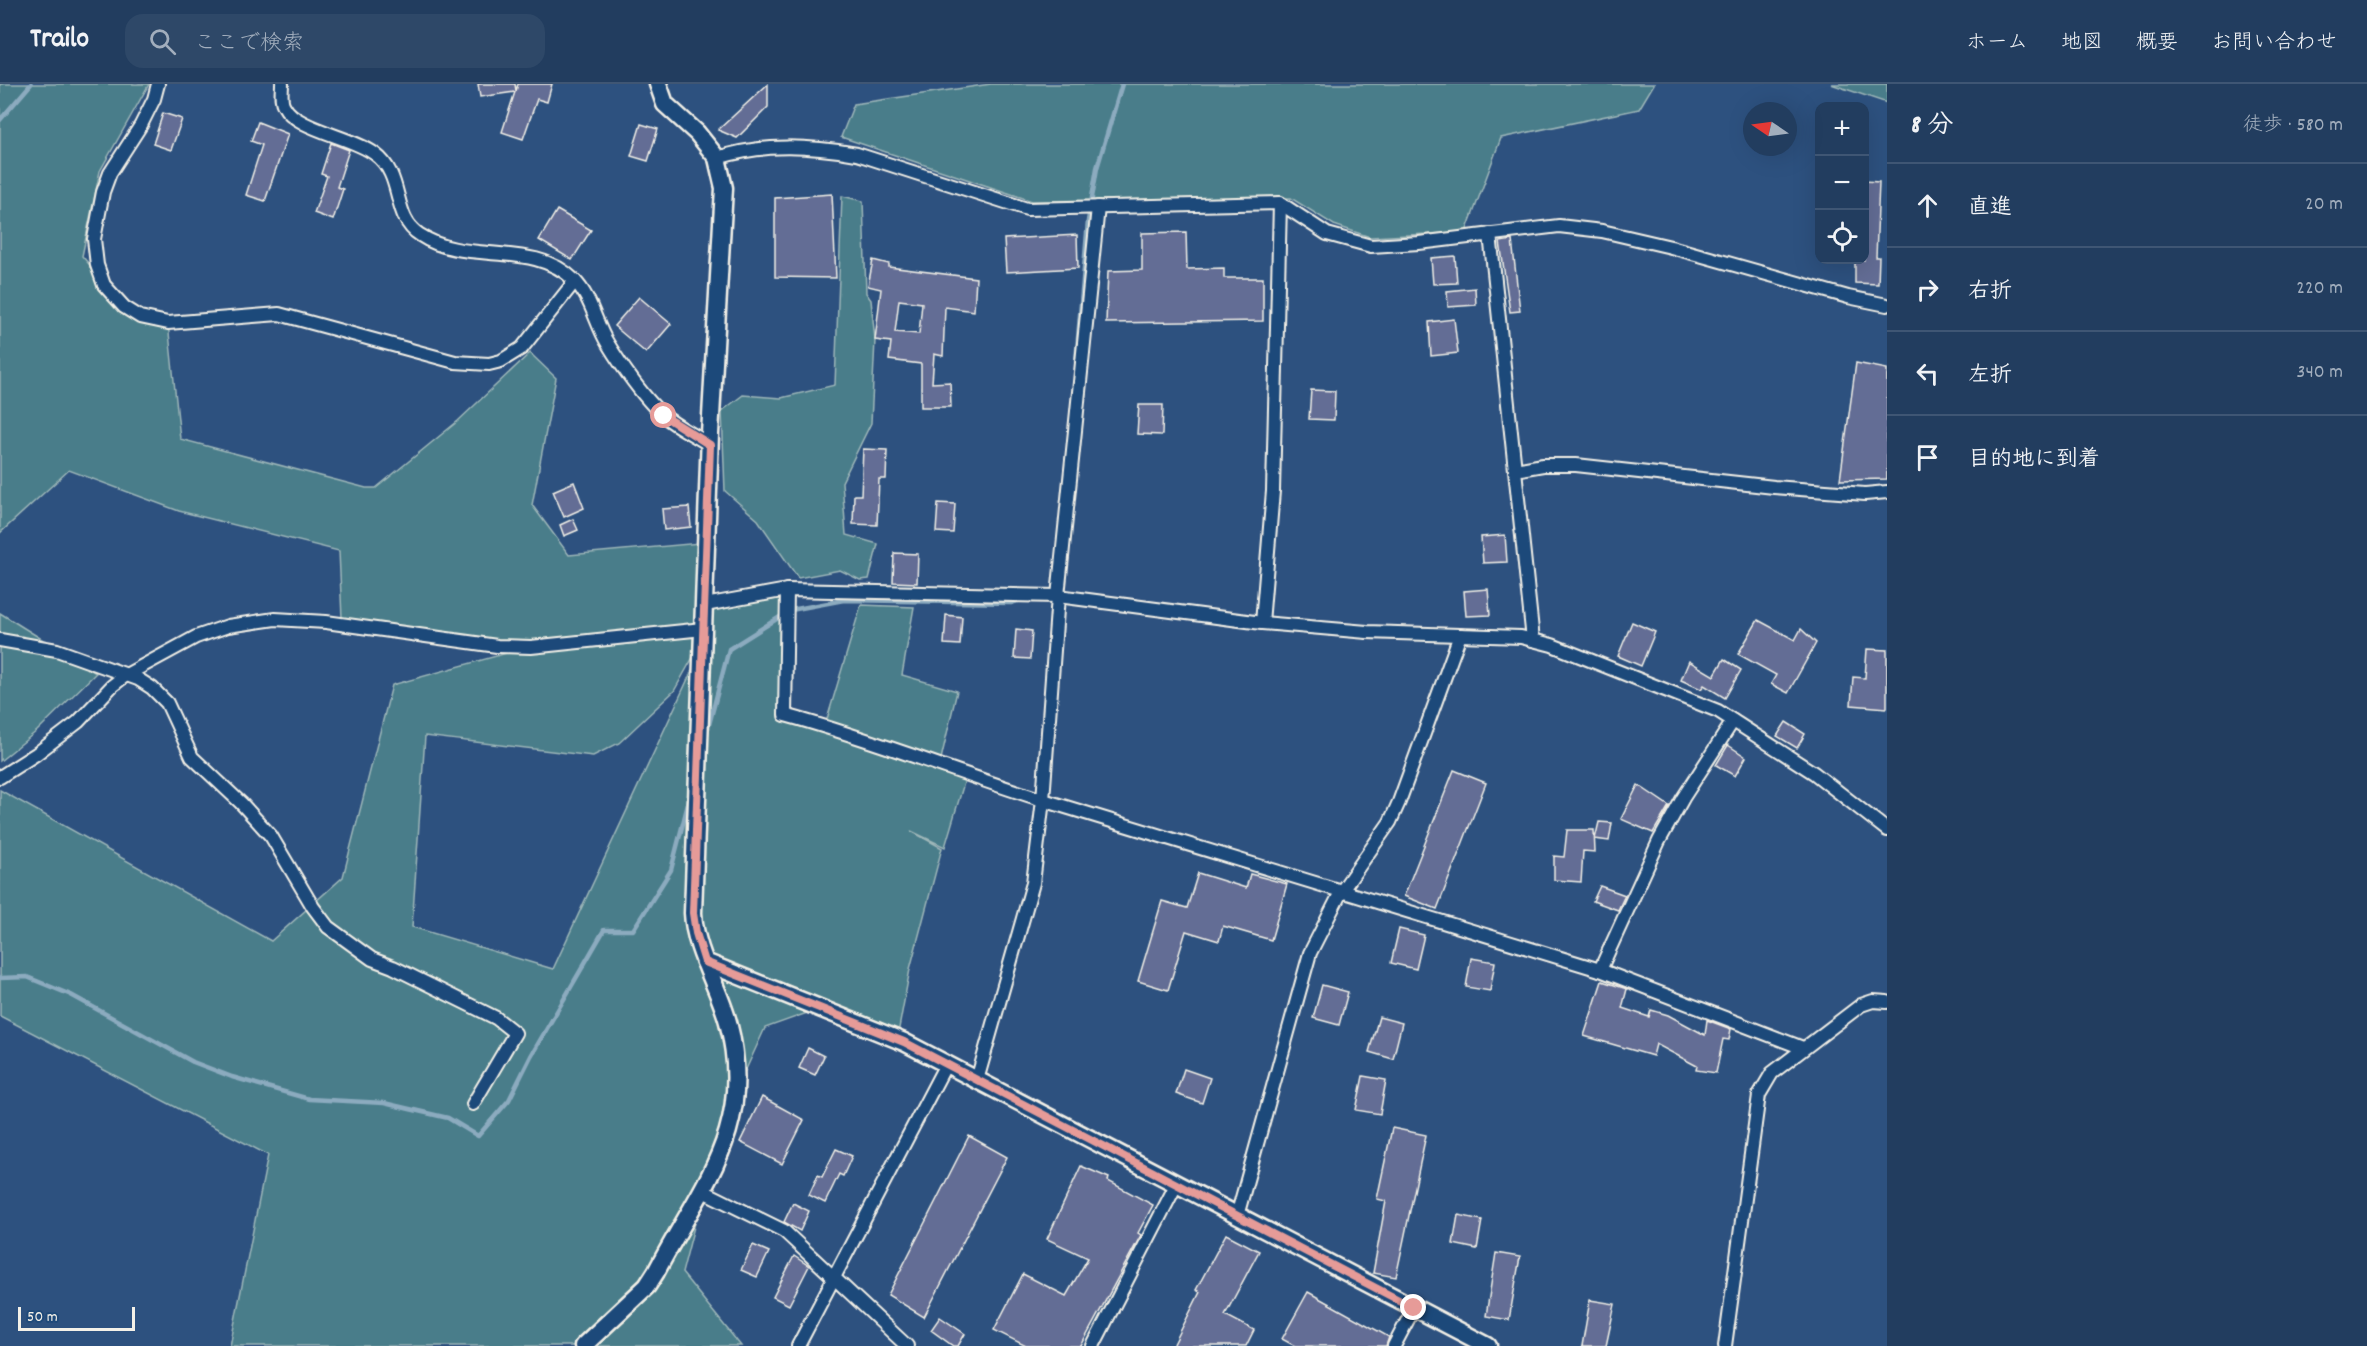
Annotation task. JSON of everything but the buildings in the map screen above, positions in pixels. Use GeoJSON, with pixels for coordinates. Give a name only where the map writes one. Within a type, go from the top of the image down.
{"type":"FeatureCollection","features":[{"type":"Feature","properties":{"kind":"street"},"geometry":{"type":"LineString","coordinates":[[158,84],[141,125],[110,173],[103,192],[94,239],[97,265],[104,285],[124,307],[140,317],[168,323],[279,314],[455,362],[489,364],[501,361],[522,348],[575,281]]}},
{"type":"Feature","properties":{"kind":"street"},"geometry":{"type":"LineString","coordinates":[[282,84],[284,107],[292,117],[363,145],[378,156],[394,179],[399,204],[409,224],[418,235],[454,248],[542,260],[560,267],[588,297],[592,312],[607,342],[652,404],[664,416],[710,445]]}},
{"type":"Feature","properties":{"kind":"street"},"geometry":{"type":"LineString","coordinates":[[583,1346],[646,1286],[656,1272],[718,1161],[726,1142],[734,1110],[736,1083],[732,1040],[727,1020],[705,962],[696,933],[693,913],[710,445],[724,188],[717,158],[697,133],[665,104],[658,84]]}},
{"type":"Feature","properties":{"kind":"street"},"geometry":{"type":"LineString","coordinates":[[717,158],[767,147],[830,149],[857,154],[1027,209],[1280,203],[1327,234],[1371,246],[1419,243],[1559,226],[1602,231],[1671,247],[1848,297],[1887,305]]}},
{"type":"Feature","properties":{"kind":"street"},"geometry":{"type":"LineString","coordinates":[[1262,623],[1273,491],[1280,203]]}},
{"type":"Feature","properties":{"kind":"street"},"geometry":{"type":"LineString","coordinates":[[977,1080],[1033,883],[1043,800],[1058,596],[1098,207]]}},
{"type":"Feature","properties":{"kind":"street"},"geometry":{"type":"LineString","coordinates":[[1490,234],[1533,640]]}},
{"type":"Feature","properties":{"kind":"street"},"geometry":{"type":"LineString","coordinates":[[1515,470],[1543,465],[1576,465],[1774,487],[1865,494],[1887,492]]}},
{"type":"Feature","properties":{"kind":"street"},"geometry":{"type":"LineString","coordinates":[[705,605],[786,590],[1058,596],[1262,623],[1367,632],[1521,637],[1552,645],[1707,707],[1814,773],[1887,830]]}},
{"type":"Feature","properties":{"kind":"street"},"geometry":{"type":"LineString","coordinates":[[786,590],[785,715],[825,726],[1043,800],[1599,969],[1803,1048]]}},
{"type":"Feature","properties":{"kind":"street"},"geometry":{"type":"LineString","coordinates":[[0,777],[36,754],[78,722],[112,686],[126,675],[196,637],[228,626],[275,619],[326,622],[497,646],[531,646],[703,629]]}},
{"type":"Feature","properties":{"kind":"street"},"geometry":{"type":"LineString","coordinates":[[1237,1216],[1310,953],[1341,892],[1390,822],[1400,802],[1460,635]]}},
{"type":"Feature","properties":{"kind":"street"},"geometry":{"type":"LineString","coordinates":[[0,640],[57,650],[126,675],[152,688],[166,703],[192,757],[241,803],[271,836],[313,907],[328,927],[372,960],[393,967],[496,1018],[515,1033],[473,1104]]}},
{"type":"Feature","properties":{"kind":"street"},"geometry":{"type":"LineString","coordinates":[[1599,969],[1659,841],[1683,798],[1733,721]]}},
{"type":"Feature","properties":{"kind":"street"},"geometry":{"type":"LineString","coordinates":[[705,962],[904,1042],[1488,1346]]}},
{"type":"Feature","properties":{"kind":"street"},"geometry":{"type":"LineString","coordinates":[[1725,1346],[1759,1095],[1772,1073],[1861,1005],[1873,1001],[1887,1002]]}},
{"type":"Feature","properties":{"kind":"street"},"geometry":{"type":"LineString","coordinates":[[798,1346],[946,1064]]}},
{"type":"Feature","properties":{"kind":"street"},"geometry":{"type":"LineString","coordinates":[[1092,1346],[1176,1185]]}},
{"type":"Feature","properties":{"kind":"street"},"geometry":{"type":"LineString","coordinates":[[701,1190],[783,1231],[907,1346]]}},
{"type":"Feature","properties":{"kind":"street"},"geometry":{"type":"LineString","coordinates":[[1394,1346],[1414,1308]]}},
{"type":"Feature","properties":{"kind":"green space"},"geometry":{"type":"Polygon","coordinates":[[[0,84],[149,84],[100,171],[82,256],[131,312],[168,323],[180,439],[366,488],[376,488],[458,421],[530,353],[556,378],[532,505],[569,555],[700,543],[702,641],[674,691],[619,743],[593,756],[425,736],[412,927],[553,969],[707,638],[711,608],[784,598],[783,718],[966,776],[945,847],[911,831],[942,848],[910,969],[897,1039],[824,1007],[765,1028],[720,1126],[682,1273],[741,1346],[230,1346],[268,1155],[0,1016],[0,790],[271,941],[343,877],[392,685],[529,647],[342,618],[339,551],[179,511],[69,470],[0,533],[0,84]]]}},
{"type":"Feature","properties":{"kind":"green space"},"geometry":{"type":"Polygon","coordinates":[[[991,84],[1654,84],[1639,109],[1501,138],[1466,232],[1370,237],[1334,225],[1291,198],[1032,201],[841,137],[854,104],[991,84]]]}},
{"type":"Feature","properties":{"kind":"green space"},"geometry":{"type":"Polygon","coordinates":[[[1831,84],[1887,84],[1887,103],[1831,84]]]}},
{"type":"Feature","properties":{"kind":"green space"},"geometry":{"type":"Polygon","coordinates":[[[842,196],[863,201],[866,293],[871,300],[875,340],[871,423],[842,482],[846,535],[878,544],[869,579],[860,580],[840,570],[798,578],[758,520],[725,491],[722,411],[743,395],[781,398],[835,385],[842,196]]]}},
{"type":"Feature","properties":{"kind":"green space"},"geometry":{"type":"Polygon","coordinates":[[[861,605],[914,607],[902,675],[957,691],[941,759],[825,726],[861,605]]]}},
{"type":"Feature","properties":{"kind":"green space"},"geometry":{"type":"Polygon","coordinates":[[[0,613],[96,673],[37,731],[0,761],[0,613]]]}},
{"type":"Feature","properties":{"kind":"waterway"},"geometry":{"type":"LineString","coordinates":[[0,120],[31,84]]}},
{"type":"Feature","properties":{"kind":"waterway"},"geometry":{"type":"LineString","coordinates":[[1076,362],[1088,221],[1097,168],[1122,84]]}},
{"type":"Feature","properties":{"kind":"waterway"},"geometry":{"type":"LineString","coordinates":[[706,736],[729,649],[791,610],[844,600],[1011,603],[1021,600]]}},
{"type":"Feature","properties":{"kind":"waterway"},"geometry":{"type":"LineString","coordinates":[[0,978],[27,977],[71,995],[193,1062],[232,1077],[309,1099],[384,1103],[448,1118],[478,1136],[509,1100],[531,1056],[604,930],[633,930],[671,870],[690,796]]}},
{"type":"Feature","properties":{"kind":"route"},"geometry":{"type":"LineString","coordinates":[[664,416],[710,445],[693,913],[696,933],[705,962],[904,1042],[1414,1308]]}}]}
